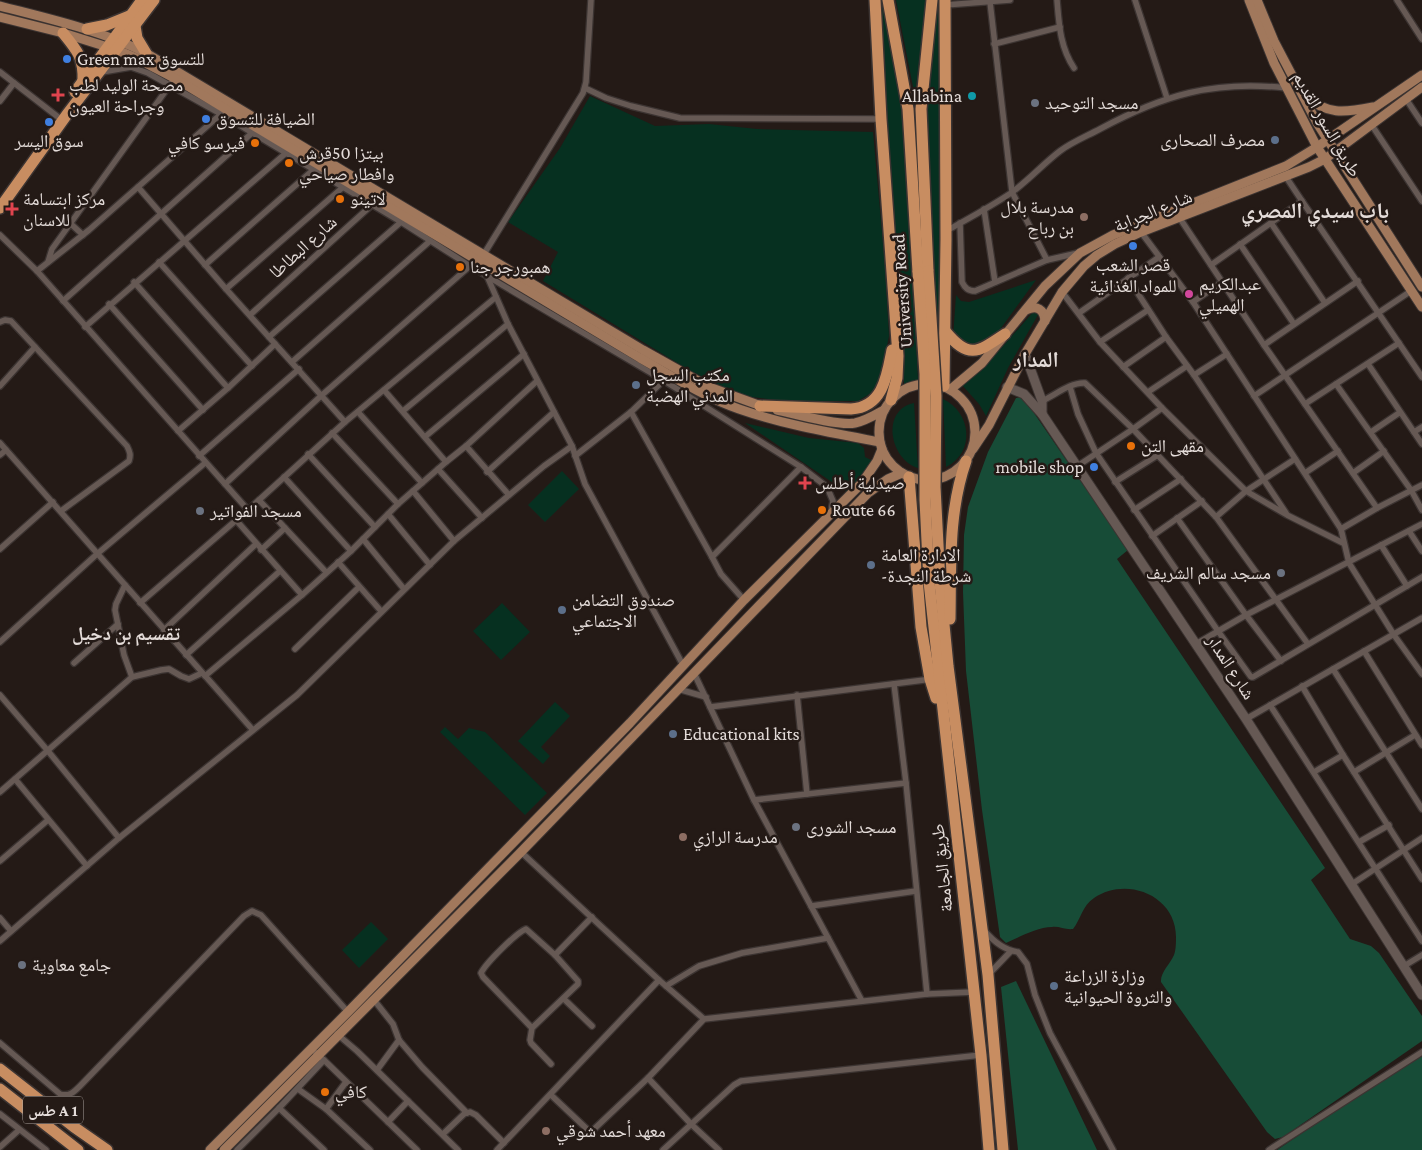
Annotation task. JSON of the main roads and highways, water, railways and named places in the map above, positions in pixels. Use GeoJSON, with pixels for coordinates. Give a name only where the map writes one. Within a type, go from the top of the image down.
{"type":"FeatureCollection","features":[{"type":"Feature","properties":{"kind":"highway"},"geometry":{"type":"LineString","coordinates":[[142,0],[132,21],[137,38],[146,53]]}},
{"type":"Feature","properties":{"kind":"highway"},"geometry":{"type":"LineString","coordinates":[[0,199],[83,81],[132,21],[154,0]]}},
{"type":"Feature","properties":{"kind":"highway"},"geometry":{"type":"LineString","coordinates":[[875,0],[881,119],[896,321],[897,371],[891,400]]}},
{"type":"Feature","properties":{"kind":"highway","name":"University Road"},"geometry":{"type":"LineString","coordinates":[[888,0],[908,109],[936,396],[935,583]]}},
{"type":"Feature","properties":{"kind":"highway","name":"University Road"},"geometry":{"type":"LineString","coordinates":[[923,272],[921,108],[932,0]]}},
{"type":"Feature","properties":{"kind":"highway"},"geometry":{"type":"LineString","coordinates":[[945,2],[947,388]]}},
{"type":"Feature","properties":{"kind":"highway"},"geometry":{"type":"LineString","coordinates":[[87,29],[132,21]]}},
{"type":"Feature","properties":{"kind":"highway"},"geometry":{"type":"LineString","coordinates":[[63,33],[81,57],[84,68],[83,81]]}},
{"type":"Feature","properties":{"kind":"highway"},"geometry":{"type":"LineString","coordinates":[[0,208],[68,113],[100,73],[115,44]]}},
{"type":"Feature","properties":{"kind":"highway"},"geometry":{"type":"LineString","coordinates":[[760,406],[851,408],[864,406],[871,402],[881,391],[888,374],[896,321]]}},
{"type":"Feature","properties":{"kind":"highway"},"geometry":{"type":"LineString","coordinates":[[946,332],[956,344],[968,350],[983,348],[1005,334]]}},
{"type":"Feature","properties":{"kind":"highway"},"geometry":{"type":"LineString","coordinates":[[948,666],[951,527],[959,481],[966,461]]}},
{"type":"Feature","properties":{"kind":"highway"},"geometry":{"type":"LineString","coordinates":[[906,475],[921,627],[935,678]]}},
{"type":"Feature","properties":{"kind":"highway"},"geometry":{"type":"LineString","coordinates":[[935,583],[935,678]]}},
{"type":"Feature","properties":{"kind":"highway","name":"طريق الجامعة"},"geometry":{"type":"LineString","coordinates":[[935,583],[948,666],[983,930],[1003,1150]]}},
{"type":"Feature","properties":{"kind":"highway","name":"طريق الجامعة"},"geometry":{"type":"LineString","coordinates":[[935,678],[944,726],[990,1150]]}},
{"type":"Feature","properties":{"kind":"highway","name":"طس A 1"},"geometry":{"type":"LineString","coordinates":[[0,1069],[107,1150]]}},
{"type":"Feature","properties":{"kind":"highway","name":"طس A 1"},"geometry":{"type":"LineString","coordinates":[[0,1089],[78,1150]]}},
{"type":"Feature","properties":{"kind":"main road","name":"طريق السور القديم"},"geometry":{"type":"LineString","coordinates":[[1249,0],[1274,63],[1317,147],[1422,307]]}},
{"type":"Feature","properties":{"kind":"main road","name":"طريق السور القديم"},"geometry":{"type":"LineString","coordinates":[[1257,0],[1274,42],[1299,92],[1334,152],[1422,287]]}},
{"type":"Feature","properties":{"kind":"main road"},"geometry":{"type":"LineString","coordinates":[[0,6],[87,29],[115,44],[172,82],[488,272],[642,354],[709,387],[760,406],[809,418],[850,423],[863,420],[884,410]]}},
{"type":"Feature","properties":{"kind":"main road"},"geometry":{"type":"LineString","coordinates":[[0,17],[146,53],[484,254],[642,354],[675,378],[737,408],[811,430],[881,445],[894,466],[906,475],[925,480],[940,479],[955,472],[966,461],[973,449],[976,436],[975,422],[970,409],[962,398],[947,388],[930,384],[916,385],[902,390],[891,400],[884,410],[879,431],[881,445],[877,461],[862,483],[744,600],[630,723],[348,1012],[210,1150]]}},
{"type":"Feature","properties":{"kind":"main road","name":"شارع الجرابة"},"geometry":{"type":"LineString","coordinates":[[947,388],[982,363],[1025,310],[1056,275],[1080,252],[1113,235],[1286,166],[1422,75]]}},
{"type":"Feature","properties":{"kind":"main road","name":"شارع الجرابة"},"geometry":{"type":"LineString","coordinates":[[973,449],[989,426],[1025,354],[1062,292],[1084,266],[1097,255],[1115,244],[1142,232],[1286,177],[1325,159],[1422,87]]}},
{"type":"Feature","properties":{"kind":"main road"},"geometry":{"type":"LineString","coordinates":[[1299,92],[1321,108],[1332,111],[1348,111],[1378,106]]}},
{"type":"Feature","properties":{"kind":"main road"},"geometry":{"type":"LineString","coordinates":[[1025,310],[1036,307],[1042,310],[1045,314],[1045,321]]}},
{"type":"Feature","properties":{"kind":"main road"},"geometry":{"type":"LineString","coordinates":[[224,1150],[321,1058],[339,1035],[521,852],[868,493],[888,479],[906,475]]}},
{"type":"Feature","properties":{"kind":"place","name":"Green max للتسوق"},"geometry":{"type":"Point","coordinates":[67,59]}},
{"type":"Feature","properties":{"kind":"place","name":"مصحة الوليد لطب وجراحة العيون"},"geometry":{"type":"Point","coordinates":[58,95]}},
{"type":"Feature","properties":{"kind":"place","name":"Allabina"},"geometry":{"type":"Point","coordinates":[972,96]}},
{"type":"Feature","properties":{"kind":"place","name":"مسجد التوحيد"},"geometry":{"type":"Point","coordinates":[1035,103]}},
{"type":"Feature","properties":{"kind":"place","name":"الضيافة للتسوق"},"geometry":{"type":"Point","coordinates":[206,119]}},
{"type":"Feature","properties":{"kind":"place","name":"سوق اليسر"},"geometry":{"type":"Point","coordinates":[49,122]}},
{"type":"Feature","properties":{"kind":"place","name":"مصرف الصحارى"},"geometry":{"type":"Point","coordinates":[1275,140]}},
{"type":"Feature","properties":{"kind":"place","name":"فيرسو كافي"},"geometry":{"type":"Point","coordinates":[255,143]}},
{"type":"Feature","properties":{"kind":"place","name":"بيتزا 50قرش وافطار صياحي"},"geometry":{"type":"Point","coordinates":[289,163]}},
{"type":"Feature","properties":{"kind":"place","name":"لاتينو"},"geometry":{"type":"Point","coordinates":[340,199]}},
{"type":"Feature","properties":{"kind":"place","name":"مركز ابتسامة للاسنان"},"geometry":{"type":"Point","coordinates":[12,209]}},
{"type":"Feature","properties":{"kind":"place","name":"مدرسة بلال بن رباح"},"geometry":{"type":"Point","coordinates":[1084,217]}},
{"type":"Feature","properties":{"kind":"place","name":"قصر الشعب للمواد الغذائية"},"geometry":{"type":"Point","coordinates":[1133,246]}},
{"type":"Feature","properties":{"kind":"place","name":"همبورجر جنا"},"geometry":{"type":"Point","coordinates":[460,267]}},
{"type":"Feature","properties":{"kind":"place","name":"عبدالكريم الهميلي"},"geometry":{"type":"Point","coordinates":[1189,294]}},
{"type":"Feature","properties":{"kind":"place","name":"مكتب السجل المدني الهضبة"},"geometry":{"type":"Point","coordinates":[636,385]}},
{"type":"Feature","properties":{"kind":"place","name":"مقهى التن"},"geometry":{"type":"Point","coordinates":[1131,446]}},
{"type":"Feature","properties":{"kind":"place","name":"mobile shop"},"geometry":{"type":"Point","coordinates":[1094,467]}},
{"type":"Feature","properties":{"kind":"place","name":"صيدلية أطلس"},"geometry":{"type":"Point","coordinates":[805,483]}},
{"type":"Feature","properties":{"kind":"place","name":"Route 66"},"geometry":{"type":"Point","coordinates":[822,510]}},
{"type":"Feature","properties":{"kind":"place","name":"مسجد الفواتير"},"geometry":{"type":"Point","coordinates":[200,511]}},
{"type":"Feature","properties":{"kind":"place","name":"الادارة العامة -شرطة النجدة"},"geometry":{"type":"Point","coordinates":[871,565]}},
{"type":"Feature","properties":{"kind":"place","name":"مسجد سالم الشريف"},"geometry":{"type":"Point","coordinates":[1281,573]}},
{"type":"Feature","properties":{"kind":"place","name":"صندوق التضامن الاجتماعي"},"geometry":{"type":"Point","coordinates":[562,610]}},
{"type":"Feature","properties":{"kind":"place","name":"Educational kits"},"geometry":{"type":"Point","coordinates":[673,734]}},
{"type":"Feature","properties":{"kind":"place","name":"مسجد الشورى"},"geometry":{"type":"Point","coordinates":[796,827]}},
{"type":"Feature","properties":{"kind":"place","name":"مدرسة الرازي"},"geometry":{"type":"Point","coordinates":[683,837]}},
{"type":"Feature","properties":{"kind":"place","name":"جامع معاوية"},"geometry":{"type":"Point","coordinates":[22,965]}},
{"type":"Feature","properties":{"kind":"place","name":"وزارة الزراعة والثروة الحيوانية"},"geometry":{"type":"Point","coordinates":[1054,986]}},
{"type":"Feature","properties":{"kind":"place","name":"كافي"},"geometry":{"type":"Point","coordinates":[325,1092]}},
{"type":"Feature","properties":{"kind":"place","name":"معهد أحمد شوقي"},"geometry":{"type":"Point","coordinates":[546,1131]}},
{"type":"Feature","properties":{"kind":"district","name":"باب سيدي المصري"},"geometry":{"type":"Point","coordinates":[1315,210]}},
{"type":"Feature","properties":{"kind":"district","name":"المدار"},"geometry":{"type":"Point","coordinates":[1036,359]}},
{"type":"Feature","properties":{"kind":"district","name":"تقسيم بن دخيل"},"geometry":{"type":"Point","coordinates":[126,633]}}]}
